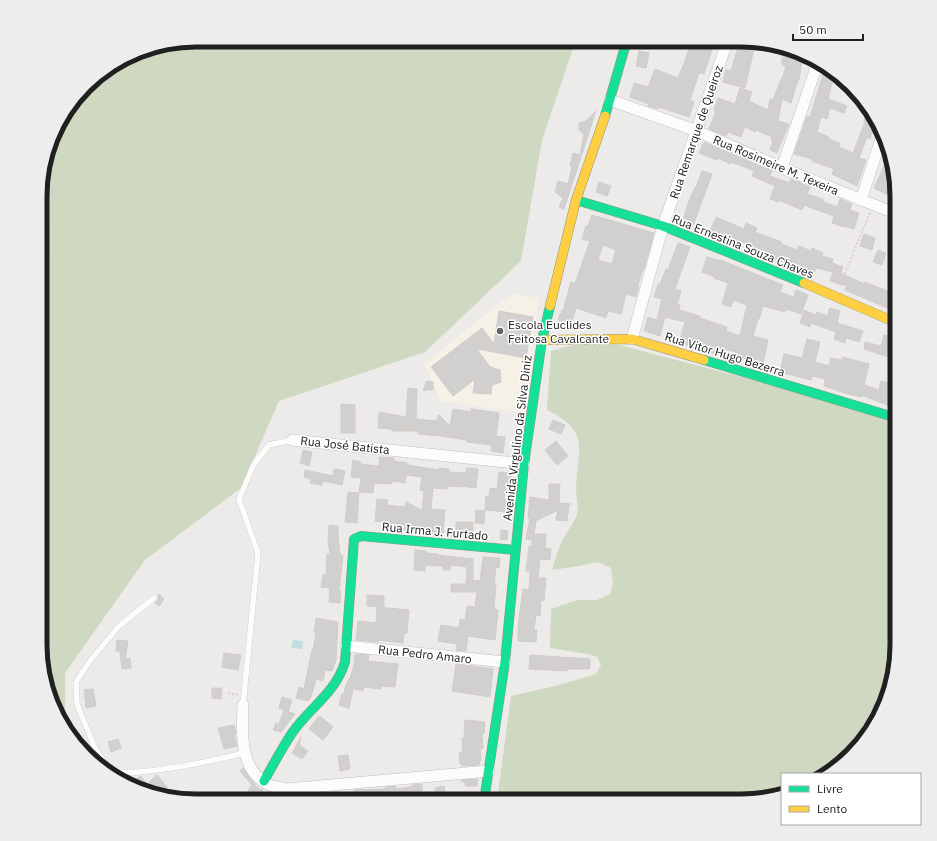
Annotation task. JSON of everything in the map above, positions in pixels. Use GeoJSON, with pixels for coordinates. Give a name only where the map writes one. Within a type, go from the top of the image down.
{"type":"FeatureCollection","features":[{"type":"Feature","properties":{"kind":"street","name":"Avenida Virgulino da Silva Diniz"},"geometry":{"type":"LineString","coordinates":[[485,794],[505,662],[524,464],[542,340],[576,200],[610,100],[625,47]]}},
{"type":"Feature","properties":{"kind":"street","name":"Rua Remarque de Queiroz"},"geometry":{"type":"LineString","coordinates":[[632,339],[663,226],[726,47]]}},
{"type":"Feature","properties":{"kind":"street"},"geometry":{"type":"LineString","coordinates":[[782,168],[816,68]]}},
{"type":"Feature","properties":{"kind":"street","name":"Rua Rosimeire M. Texeira"},"geometry":{"type":"LineString","coordinates":[[610,100],[697,131],[782,168],[890,211]]}},
{"type":"Feature","properties":{"kind":"street"},"geometry":{"type":"LineString","coordinates":[[861,200],[880,142]]}},
{"type":"Feature","properties":{"kind":"street","name":"Rua Ernestina Souza Chaves"},"geometry":{"type":"LineString","coordinates":[[576,200],[663,226],[836,296],[890,320]]}},
{"type":"Feature","properties":{"kind":"street","name":"Rua Vitor Hugo Bezerra"},"geometry":{"type":"LineString","coordinates":[[542,340],[632,339],[890,416]]}},
{"type":"Feature","properties":{"kind":"street","name":"Rua José Batista"},"geometry":{"type":"LineString","coordinates":[[292,440],[524,464]]}},
{"type":"Feature","properties":{"kind":"street","name":"Rua Irma J. Furtado"},"geometry":{"type":"LineString","coordinates":[[346,646],[354,539],[361,536],[515,550]]}},
{"type":"Feature","properties":{"kind":"street"},"geometry":{"type":"LineString","coordinates":[[264,781],[292,733],[342,675],[346,646]]}},
{"type":"Feature","properties":{"kind":"street","name":"Rua Pedro Amaro"},"geometry":{"type":"LineString","coordinates":[[346,646],[505,662]]}},
{"type":"Feature","properties":{"kind":"street"},"geometry":{"type":"LineString","coordinates":[[243,700],[242,730],[244,754],[255,775],[266,784],[287,789],[489,771]]}},
{"type":"Feature","properties":{"kind":"lane","name":"Rua José Batista"},"geometry":{"type":"LineString","coordinates":[[243,700],[258,554],[239,499],[254,464],[268,445],[292,440]]}},
{"type":"Feature","properties":{"kind":"lane"},"geometry":{"type":"LineString","coordinates":[[105,763],[94,748],[77,704],[76,682],[90,661],[120,626],[154,598]]}},
{"type":"Feature","properties":{"kind":"lane"},"geometry":{"type":"LineString","coordinates":[[120,773],[168,768],[244,754]]}},
{"type":"Feature","properties":{"kind":"path"},"geometry":{"type":"LineString","coordinates":[[836,296],[873,205]]}},
{"type":"Feature","properties":{"kind":"path"},"geometry":{"type":"LineString","coordinates":[[228,693],[243,700]]}},
{"type":"Feature","properties":{"kind":"shaded area","name":"Escola Euclides Feitosa Cavalcante"},"geometry":{"type":"Polygon","coordinates":[[[511,294],[539,298],[523,413],[441,401],[424,364],[511,294]]]}},
{"type":"Feature","properties":{"kind":"green space"},"geometry":{"type":"Polygon","coordinates":[[[574,47],[542,140],[521,261],[425,352],[279,401],[241,488],[145,560],[65,673],[65,709],[72,728],[58,702],[52,683],[47,654],[47,187],[52,158],[58,139],[78,105],[105,78],[130,62],[158,52],[177,48],[574,47]]]}},
{"type":"Feature","properties":{"kind":"green space"},"geometry":{"type":"Polygon","coordinates":[[[582,343],[619,345],[792,390],[890,419],[889,664],[879,702],[865,728],[839,757],[824,769],[817,773],[781,773],[781,788],[750,794],[498,794],[511,696],[559,685],[596,674],[601,665],[597,657],[550,648],[551,609],[577,600],[597,600],[610,594],[613,584],[611,568],[598,562],[552,570],[564,537],[574,521],[578,511],[576,489],[579,442],[571,426],[547,410],[551,351],[582,343]]]}},
{"type":"Feature","properties":{"kind":"water"},"geometry":{"type":"Polygon","coordinates":[[[293,640],[303,641],[302,649],[291,648],[293,640]]]}},
{"type":"Feature","properties":{"kind":"building"},"geometry":{"type":"Polygon","coordinates":[[[690,47],[713,47],[704,74],[699,73],[690,100],[694,102],[689,117],[659,107],[658,109],[648,106],[649,104],[630,97],[634,83],[648,87],[655,69],[678,78],[690,47]]]}},
{"type":"Feature","properties":{"kind":"building"},"geometry":{"type":"Polygon","coordinates":[[[738,47],[758,48],[757,50],[754,49],[745,88],[723,82],[726,70],[731,71],[738,47]]]}},
{"type":"Feature","properties":{"kind":"building"},"geometry":{"type":"Polygon","coordinates":[[[639,51],[649,53],[646,68],[636,66],[639,51]]]}},
{"type":"Feature","properties":{"kind":"building"},"geometry":{"type":"Polygon","coordinates":[[[788,55],[802,60],[799,80],[791,103],[782,99],[778,121],[789,124],[777,153],[770,150],[773,142],[771,141],[772,137],[756,130],[755,132],[745,127],[741,137],[728,132],[726,136],[709,129],[716,111],[714,110],[718,98],[735,104],[740,88],[752,92],[749,101],[768,110],[770,99],[773,100],[783,77],[786,65],[782,65],[782,57],[788,57],[788,55]]]}},
{"type":"Feature","properties":{"kind":"building"},"geometry":{"type":"Polygon","coordinates":[[[824,72],[833,79],[828,99],[847,106],[844,113],[830,108],[827,119],[821,117],[817,132],[829,137],[828,139],[840,143],[839,147],[853,153],[865,122],[866,115],[874,128],[870,139],[867,137],[859,158],[866,160],[857,186],[832,174],[834,169],[812,161],[812,159],[794,154],[807,116],[810,117],[824,72]]]}},
{"type":"Feature","properties":{"kind":"building"},"geometry":{"type":"Polygon","coordinates":[[[596,111],[564,209],[559,207],[563,198],[555,192],[558,181],[568,184],[572,167],[570,166],[573,153],[580,155],[584,134],[579,130],[579,123],[586,121],[596,111]]]}},
{"type":"Feature","properties":{"kind":"building"},"geometry":{"type":"Polygon","coordinates":[[[704,142],[772,171],[770,176],[789,183],[791,179],[810,187],[807,194],[823,199],[823,202],[837,207],[840,199],[852,204],[850,210],[859,213],[854,229],[832,223],[834,216],[804,205],[802,210],[779,200],[778,202],[770,199],[775,186],[752,176],[754,171],[731,162],[730,164],[718,158],[717,160],[699,153],[704,142]]]}},
{"type":"Feature","properties":{"kind":"building"},"geometry":{"type":"Polygon","coordinates":[[[886,162],[889,177],[890,195],[874,188],[886,162]]]}},
{"type":"Feature","properties":{"kind":"building"},"geometry":{"type":"Polygon","coordinates":[[[702,171],[712,174],[692,228],[682,223],[689,201],[702,171]]]}},
{"type":"Feature","properties":{"kind":"building"},"geometry":{"type":"Polygon","coordinates":[[[599,182],[611,186],[607,196],[596,192],[599,182]]]}},
{"type":"Feature","properties":{"kind":"building"},"geometry":{"type":"Polygon","coordinates":[[[592,215],[654,233],[638,285],[636,297],[626,294],[621,314],[608,311],[606,318],[576,308],[570,327],[561,327],[563,322],[558,320],[562,310],[563,311],[571,282],[575,284],[590,241],[582,239],[586,226],[588,226],[592,215]],[[603,245],[598,260],[612,264],[616,250],[603,245]]]}},
{"type":"Feature","properties":{"kind":"building"},"geometry":{"type":"Polygon","coordinates":[[[716,217],[744,229],[746,223],[757,228],[755,232],[782,242],[781,244],[797,250],[799,246],[811,251],[812,248],[823,253],[822,256],[833,259],[832,263],[843,267],[841,273],[864,284],[865,282],[890,292],[890,309],[845,290],[847,286],[830,281],[833,272],[816,268],[813,276],[802,272],[802,270],[792,265],[775,259],[775,261],[751,251],[753,246],[734,239],[733,242],[724,238],[723,240],[709,234],[716,217]]]}},
{"type":"Feature","properties":{"kind":"building"},"geometry":{"type":"Polygon","coordinates":[[[864,234],[875,238],[872,250],[860,246],[864,234]]]}},
{"type":"Feature","properties":{"kind":"building"},"geometry":{"type":"Polygon","coordinates":[[[678,243],[690,247],[675,289],[681,291],[677,305],[680,305],[679,310],[700,316],[700,318],[727,327],[726,331],[740,336],[747,305],[733,300],[731,307],[722,304],[728,283],[702,272],[707,257],[723,261],[783,285],[780,292],[794,297],[796,290],[808,295],[801,314],[786,309],[785,312],[763,306],[753,336],[768,340],[763,364],[735,356],[736,352],[721,348],[719,355],[679,343],[685,322],[665,317],[660,336],[644,331],[648,317],[657,320],[662,299],[654,297],[658,284],[660,284],[666,269],[668,270],[678,243]]]}},
{"type":"Feature","properties":{"kind":"building"},"geometry":{"type":"Polygon","coordinates":[[[878,250],[886,253],[882,265],[873,262],[878,250]]]}},
{"type":"Feature","properties":{"kind":"building"},"geometry":{"type":"Polygon","coordinates":[[[830,308],[840,311],[837,323],[863,331],[859,342],[846,338],[845,343],[834,339],[836,332],[811,323],[810,327],[800,323],[804,310],[816,315],[817,312],[827,316],[830,308]]]}},
{"type":"Feature","properties":{"kind":"building"},"geometry":{"type":"Polygon","coordinates":[[[499,311],[533,317],[526,358],[477,349],[490,367],[500,370],[501,382],[492,385],[491,394],[473,393],[475,379],[453,396],[431,367],[482,328],[494,344],[499,311]]]}},
{"type":"Feature","properties":{"kind":"building"},"geometry":{"type":"Polygon","coordinates":[[[884,335],[890,337],[890,358],[864,349],[865,342],[881,346],[884,335]]]}},
{"type":"Feature","properties":{"kind":"building"},"geometry":{"type":"Polygon","coordinates":[[[807,339],[820,342],[815,362],[829,366],[831,358],[842,360],[842,357],[869,364],[864,385],[879,390],[881,381],[890,383],[890,406],[861,395],[861,397],[848,394],[824,386],[825,379],[812,376],[811,380],[780,372],[784,354],[802,358],[807,339]]]}},
{"type":"Feature","properties":{"kind":"building"},"geometry":{"type":"Polygon","coordinates":[[[427,381],[433,382],[433,390],[423,390],[427,381]]]}},
{"type":"Feature","properties":{"kind":"building"},"geometry":{"type":"Polygon","coordinates":[[[408,388],[417,389],[416,419],[436,421],[439,415],[450,426],[453,409],[471,412],[471,409],[499,413],[496,436],[505,437],[503,453],[491,451],[492,445],[467,442],[467,440],[418,434],[418,431],[392,431],[391,429],[378,428],[379,412],[406,417],[408,388]]]}},
{"type":"Feature","properties":{"kind":"building"},"geometry":{"type":"Polygon","coordinates":[[[341,404],[355,405],[355,433],[341,433],[341,404]]]}},
{"type":"Feature","properties":{"kind":"building"},"geometry":{"type":"Polygon","coordinates":[[[553,420],[565,425],[561,434],[549,429],[553,420]]]}},
{"type":"Feature","properties":{"kind":"building"},"geometry":{"type":"Polygon","coordinates":[[[556,441],[568,456],[557,465],[545,450],[556,441]]]}},
{"type":"Feature","properties":{"kind":"building"},"geometry":{"type":"Polygon","coordinates":[[[303,450],[312,452],[309,466],[300,463],[303,450]]]}},
{"type":"Feature","properties":{"kind":"building"},"geometry":{"type":"Polygon","coordinates":[[[379,457],[394,458],[393,461],[407,463],[407,465],[439,470],[439,468],[449,469],[449,472],[466,473],[467,468],[478,469],[476,488],[447,486],[447,489],[433,488],[431,509],[445,510],[443,534],[404,530],[405,525],[375,521],[377,499],[388,500],[387,505],[405,507],[406,502],[422,510],[424,491],[420,490],[422,477],[406,475],[405,483],[392,481],[392,484],[374,483],[373,493],[359,492],[361,478],[351,477],[353,460],[361,462],[360,464],[379,466],[379,457]]]}},
{"type":"Feature","properties":{"kind":"building"},"geometry":{"type":"Polygon","coordinates":[[[334,469],[345,471],[342,485],[323,481],[322,485],[310,483],[311,479],[304,477],[305,470],[333,476],[334,469]]]}},
{"type":"Feature","properties":{"kind":"building"},"geometry":{"type":"Polygon","coordinates":[[[499,472],[511,473],[510,484],[506,484],[504,500],[510,500],[508,512],[485,510],[486,496],[489,497],[490,488],[497,489],[499,472]]]}},
{"type":"Feature","properties":{"kind":"building"},"geometry":{"type":"Polygon","coordinates":[[[549,484],[560,484],[559,503],[571,504],[569,505],[567,521],[556,520],[558,510],[536,521],[534,534],[546,534],[545,548],[551,549],[550,560],[540,559],[538,578],[546,578],[544,601],[541,600],[540,616],[536,615],[534,630],[537,630],[536,642],[518,641],[518,626],[523,589],[529,590],[530,571],[526,571],[529,546],[532,547],[532,540],[526,539],[530,518],[528,518],[530,497],[549,500],[549,484]]]}},
{"type":"Feature","properties":{"kind":"building"},"geometry":{"type":"Polygon","coordinates":[[[348,492],[359,493],[357,523],[345,522],[348,492]]]}},
{"type":"Feature","properties":{"kind":"building"},"geometry":{"type":"Polygon","coordinates":[[[476,510],[485,511],[484,524],[475,523],[476,510]]]}},
{"type":"Feature","properties":{"kind":"building"},"geometry":{"type":"Polygon","coordinates":[[[456,522],[473,522],[473,537],[456,535],[456,522]]]}},
{"type":"Feature","properties":{"kind":"building"},"geometry":{"type":"Polygon","coordinates":[[[329,525],[338,526],[340,555],[343,555],[339,591],[341,591],[340,603],[329,602],[330,588],[321,587],[323,575],[326,575],[327,554],[330,554],[328,540],[329,525]]]}},
{"type":"Feature","properties":{"kind":"building"},"geometry":{"type":"Polygon","coordinates":[[[501,530],[508,531],[507,540],[500,539],[501,530]]]}},
{"type":"Feature","properties":{"kind":"building"},"geometry":{"type":"Polygon","coordinates":[[[415,550],[426,551],[426,553],[438,555],[473,559],[473,580],[480,581],[483,557],[500,558],[499,568],[496,567],[494,584],[496,584],[494,609],[498,610],[495,640],[468,636],[466,651],[456,650],[457,644],[438,641],[441,625],[459,628],[460,619],[465,620],[467,606],[475,607],[477,592],[451,592],[451,584],[466,584],[467,567],[451,565],[450,570],[443,570],[443,566],[425,565],[425,571],[414,570],[415,550]]]}},
{"type":"Feature","properties":{"kind":"building"},"geometry":{"type":"Polygon","coordinates":[[[159,594],[164,599],[159,606],[155,603],[158,600],[159,594]]]}},
{"type":"Feature","properties":{"kind":"building"},"geometry":{"type":"Polygon","coordinates":[[[367,595],[384,596],[384,607],[367,606],[367,595]]]}},
{"type":"Feature","properties":{"kind":"building"},"geometry":{"type":"Polygon","coordinates":[[[377,607],[409,610],[407,633],[404,633],[403,643],[378,640],[378,642],[356,640],[358,621],[376,623],[377,607]]]}},
{"type":"Feature","properties":{"kind":"building"},"geometry":{"type":"Polygon","coordinates":[[[316,618],[338,622],[336,660],[332,671],[325,670],[323,681],[316,679],[311,697],[308,701],[296,698],[299,687],[304,689],[316,633],[314,632],[316,618]]]}},
{"type":"Feature","properties":{"kind":"building"},"geometry":{"type":"Polygon","coordinates":[[[117,640],[128,641],[125,659],[130,658],[131,668],[122,669],[120,652],[116,651],[117,640]]]}},
{"type":"Feature","properties":{"kind":"building"},"geometry":{"type":"Polygon","coordinates":[[[224,653],[241,655],[238,670],[222,667],[224,653]]]}},
{"type":"Feature","properties":{"kind":"building"},"geometry":{"type":"Polygon","coordinates":[[[355,654],[369,655],[368,661],[398,664],[395,687],[381,686],[381,689],[363,687],[363,691],[353,689],[349,708],[339,705],[342,694],[344,694],[346,685],[350,678],[354,665],[355,654]]]}},
{"type":"Feature","properties":{"kind":"building"},"geometry":{"type":"Polygon","coordinates":[[[530,655],[590,659],[590,669],[568,669],[567,671],[529,669],[530,655]]]}},
{"type":"Feature","properties":{"kind":"building"},"geometry":{"type":"Polygon","coordinates":[[[456,664],[493,669],[490,697],[452,691],[456,664]]]}},
{"type":"Feature","properties":{"kind":"building"},"geometry":{"type":"Polygon","coordinates":[[[212,688],[222,688],[221,699],[212,698],[212,688]]]}},
{"type":"Feature","properties":{"kind":"building"},"geometry":{"type":"Polygon","coordinates":[[[93,689],[96,706],[86,708],[84,690],[93,689]]]}},
{"type":"Feature","properties":{"kind":"building"},"geometry":{"type":"Polygon","coordinates":[[[282,697],[292,700],[288,711],[279,708],[282,697]]]}},
{"type":"Feature","properties":{"kind":"building"},"geometry":{"type":"Polygon","coordinates":[[[284,710],[295,714],[281,732],[273,730],[276,723],[279,724],[284,710]]]}},
{"type":"Feature","properties":{"kind":"building"},"geometry":{"type":"Polygon","coordinates":[[[318,717],[321,717],[333,727],[323,740],[309,729],[318,717]]]}},
{"type":"Feature","properties":{"kind":"building"},"geometry":{"type":"Polygon","coordinates":[[[465,720],[485,722],[484,734],[482,734],[483,747],[480,749],[481,758],[479,765],[462,766],[462,764],[460,764],[459,752],[463,752],[462,738],[464,738],[465,720]]]}},
{"type":"Feature","properties":{"kind":"building"},"geometry":{"type":"Polygon","coordinates":[[[234,725],[236,733],[234,734],[237,746],[224,749],[218,728],[234,725]]]}},
{"type":"Feature","properties":{"kind":"building"},"geometry":{"type":"Polygon","coordinates":[[[301,737],[299,745],[308,751],[302,759],[292,753],[301,737]]]}},
{"type":"Feature","properties":{"kind":"building"},"geometry":{"type":"Polygon","coordinates":[[[118,739],[121,748],[111,752],[108,742],[118,739]]]}},
{"type":"Feature","properties":{"kind":"building"},"geometry":{"type":"Polygon","coordinates":[[[348,755],[350,769],[340,771],[338,756],[348,755]]]}},
{"type":"Feature","properties":{"kind":"building"},"geometry":{"type":"Polygon","coordinates":[[[243,768],[256,786],[263,790],[260,794],[252,794],[248,791],[252,785],[240,771],[243,768]]]}},
{"type":"Feature","properties":{"kind":"building"},"geometry":{"type":"Polygon","coordinates":[[[157,775],[167,787],[163,790],[158,789],[154,788],[149,782],[157,775]]]}},
{"type":"Feature","properties":{"kind":"building"},"geometry":{"type":"Polygon","coordinates":[[[140,776],[149,785],[148,786],[134,781],[140,776]]]}},
{"type":"Feature","properties":{"kind":"building"},"geometry":{"type":"Polygon","coordinates":[[[478,779],[477,786],[465,786],[465,782],[462,782],[462,780],[478,779]]]}},
{"type":"Feature","properties":{"kind":"building"},"geometry":{"type":"Polygon","coordinates":[[[422,784],[422,794],[354,794],[354,790],[385,789],[385,787],[396,786],[396,789],[412,787],[412,785],[422,784]]]}},
{"type":"Feature","properties":{"kind":"building"},"geometry":{"type":"Polygon","coordinates":[[[444,786],[445,794],[436,794],[435,788],[444,786]]]}},
{"type":"Feature","properties":{"kind":"traffic: fast"},"geometry":{"type":"LineString","coordinates":[[605,116],[625,47]]}},
{"type":"Feature","properties":{"kind":"traffic: fast"},"geometry":{"type":"LineString","coordinates":[[576,200],[663,226],[804,283]]}},
{"type":"Feature","properties":{"kind":"traffic: fast"},"geometry":{"type":"LineString","coordinates":[[485,794],[505,662],[524,464],[542,340],[550,306]]}},
{"type":"Feature","properties":{"kind":"traffic: fast"},"geometry":{"type":"LineString","coordinates":[[704,360],[890,416]]}},
{"type":"Feature","properties":{"kind":"traffic: fast"},"geometry":{"type":"LineString","coordinates":[[264,781],[292,733],[329,692],[341,673],[345,662],[354,539],[361,536],[515,550]]}},
{"type":"Feature","properties":{"kind":"traffic: slow"},"geometry":{"type":"LineString","coordinates":[[550,306],[576,200],[605,116]]}},
{"type":"Feature","properties":{"kind":"traffic: slow"},"geometry":{"type":"LineString","coordinates":[[804,283],[890,320]]}},
{"type":"Feature","properties":{"kind":"traffic: slow"},"geometry":{"type":"LineString","coordinates":[[542,340],[632,339],[704,360]]}},
{"type":"Feature","properties":{"kind":"place","name":"Escola Euclides Feitosa Cavalcante"},"geometry":{"type":"Point","coordinates":[500,331]}}]}
